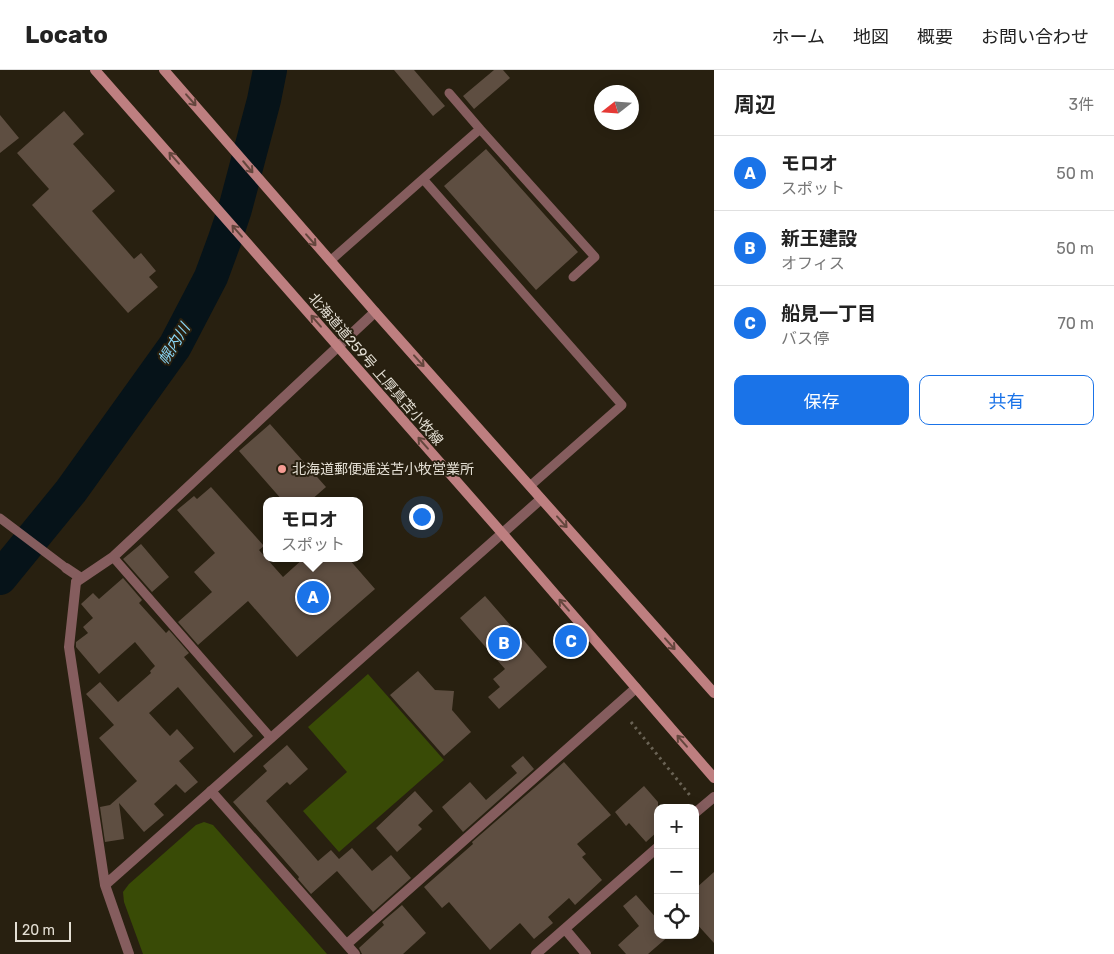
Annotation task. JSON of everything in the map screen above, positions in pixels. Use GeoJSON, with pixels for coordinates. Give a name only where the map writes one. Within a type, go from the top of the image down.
{"type":"FeatureCollection","features":[{"type":"Feature","properties":{"kind":"main road","name":"北海道道259号 上厚真苫小牧線"},"geometry":{"type":"LineString","coordinates":[[95,70],[714,778]]}},
{"type":"Feature","properties":{"kind":"main road"},"geometry":{"type":"LineString","coordinates":[[164,70],[375,312],[714,693]]}},
{"type":"Feature","properties":{"kind":"street"},"geometry":{"type":"LineString","coordinates":[[130,954],[105,885],[69,646],[79,580],[113,557],[375,312]]}},
{"type":"Feature","properties":{"kind":"street"},"geometry":{"type":"LineString","coordinates":[[105,885],[542,499]]}},
{"type":"Feature","properties":{"kind":"street"},"geometry":{"type":"LineString","coordinates":[[66,568],[79,580]]}},
{"type":"Feature","properties":{"kind":"street"},"geometry":{"type":"LineString","coordinates":[[347,944],[636,688]]}},
{"type":"Feature","properties":{"kind":"street"},"geometry":{"type":"LineString","coordinates":[[212,791],[355,954]]}},
{"type":"Feature","properties":{"kind":"street"},"geometry":{"type":"LineString","coordinates":[[699,810],[714,797]]}},
{"type":"Feature","properties":{"kind":"street"},"geometry":{"type":"LineString","coordinates":[[536,954],[656,849]]}},
{"type":"Feature","properties":{"kind":"street"},"geometry":{"type":"LineString","coordinates":[[565,929],[586,954]]}},
{"type":"Feature","properties":{"kind":"lane"},"geometry":{"type":"LineString","coordinates":[[448,93],[595,257],[573,277]]}},
{"type":"Feature","properties":{"kind":"lane"},"geometry":{"type":"LineString","coordinates":[[330,261],[480,129]]}},
{"type":"Feature","properties":{"kind":"lane"},"geometry":{"type":"LineString","coordinates":[[423,179],[622,404],[530,486]]}},
{"type":"Feature","properties":{"kind":"lane"},"geometry":{"type":"LineString","coordinates":[[0,518],[66,568]]}},
{"type":"Feature","properties":{"kind":"lane"},"geometry":{"type":"LineString","coordinates":[[113,557],[271,738]]}},
{"type":"Feature","properties":{"kind":"path"},"geometry":{"type":"LineString","coordinates":[[631,722],[693,804]]}},
{"type":"Feature","properties":{"kind":"green space"},"geometry":{"type":"Polygon","coordinates":[[[368,674],[444,760],[339,852],[303,811],[347,772],[308,727],[368,674]]]}},
{"type":"Feature","properties":{"kind":"green space"},"geometry":{"type":"Polygon","coordinates":[[[204,822],[213,825],[327,954],[143,954],[124,902],[123,892],[129,884],[196,825],[204,822]]]}},
{"type":"Feature","properties":{"kind":"building"},"geometry":{"type":"Polygon","coordinates":[[[394,70],[414,70],[445,106],[433,116],[394,70]]]}},
{"type":"Feature","properties":{"kind":"building"},"geometry":{"type":"Polygon","coordinates":[[[494,70],[503,70],[510,78],[474,109],[463,96],[494,70]]]}},
{"type":"Feature","properties":{"kind":"building"},"geometry":{"type":"Polygon","coordinates":[[[64,111],[84,134],[73,144],[115,191],[92,211],[134,259],[141,253],[156,271],[149,277],[158,287],[128,313],[32,205],[49,189],[17,153],[64,111]]]}},
{"type":"Feature","properties":{"kind":"building"},"geometry":{"type":"Polygon","coordinates":[[[0,115],[19,138],[0,153],[0,115]]]}},
{"type":"Feature","properties":{"kind":"building"},"geometry":{"type":"Polygon","coordinates":[[[486,149],[578,252],[536,290],[444,186],[486,149]]]}},
{"type":"Feature","properties":{"kind":"building","name":"北海道郵便逓送苫小牧営業所"},"geometry":{"type":"Polygon","coordinates":[[[270,424],[326,487],[315,497],[279,497],[239,451],[270,424]]]}},
{"type":"Feature","properties":{"kind":"building"},"geometry":{"type":"Polygon","coordinates":[[[211,487],[263,545],[259,550],[263,554],[263,562],[270,562],[283,577],[300,562],[351,562],[375,589],[297,657],[248,601],[198,645],[178,622],[212,592],[194,572],[215,553],[177,510],[194,496],[197,499],[211,487]]]}},
{"type":"Feature","properties":{"kind":"building"},"geometry":{"type":"Polygon","coordinates":[[[141,544],[169,577],[152,592],[123,559],[141,544]]]}},
{"type":"Feature","properties":{"kind":"building"},"geometry":{"type":"Polygon","coordinates":[[[123,578],[142,600],[139,603],[166,633],[169,630],[189,653],[184,657],[253,736],[234,753],[178,687],[149,713],[170,736],[177,729],[194,748],[179,761],[198,782],[185,793],[176,784],[154,804],[164,815],[144,832],[119,803],[124,839],[105,842],[100,807],[110,805],[137,781],[99,738],[114,725],[86,694],[100,682],[118,702],[151,673],[150,671],[155,666],[135,642],[99,674],[76,647],[76,642],[88,633],[83,627],[93,618],[81,604],[93,593],[99,599],[123,578]]]}},
{"type":"Feature","properties":{"kind":"building"},"geometry":{"type":"Polygon","coordinates":[[[485,596],[547,667],[499,709],[488,697],[500,687],[493,679],[505,669],[460,618],[485,596]]]}},
{"type":"Feature","properties":{"kind":"building"},"geometry":{"type":"Polygon","coordinates":[[[418,671],[435,690],[454,691],[452,710],[471,732],[444,756],[390,695],[418,671]]]}},
{"type":"Feature","properties":{"kind":"building"},"geometry":{"type":"Polygon","coordinates":[[[287,745],[308,769],[290,785],[287,782],[266,801],[318,861],[331,850],[339,859],[352,848],[372,871],[391,855],[411,878],[373,912],[337,871],[311,894],[298,879],[299,877],[233,802],[267,771],[263,766],[287,745]]]}},
{"type":"Feature","properties":{"kind":"building"},"geometry":{"type":"Polygon","coordinates":[[[523,756],[534,769],[463,832],[442,807],[470,782],[486,800],[517,773],[511,766],[523,756]]]}},
{"type":"Feature","properties":{"kind":"building"},"geometry":{"type":"Polygon","coordinates":[[[564,762],[611,815],[577,844],[586,854],[582,857],[602,880],[575,905],[569,898],[548,917],[553,923],[534,939],[520,923],[490,950],[449,902],[442,908],[424,887],[473,844],[472,842],[564,762]]]}},
{"type":"Feature","properties":{"kind":"building"},"geometry":{"type":"Polygon","coordinates":[[[644,786],[658,802],[658,804],[654,804],[654,835],[646,842],[629,823],[626,826],[615,812],[644,786]]]}},
{"type":"Feature","properties":{"kind":"building"},"geometry":{"type":"Polygon","coordinates":[[[415,791],[433,811],[418,825],[422,829],[397,852],[376,828],[415,791]]]}},
{"type":"Feature","properties":{"kind":"building"},"geometry":{"type":"Polygon","coordinates":[[[714,872],[714,943],[699,926],[699,885],[714,872]]]}},
{"type":"Feature","properties":{"kind":"building"},"geometry":{"type":"Polygon","coordinates":[[[636,895],[654,915],[654,939],[665,939],[648,954],[626,954],[618,945],[639,926],[623,906],[636,895]]]}},
{"type":"Feature","properties":{"kind":"building"},"geometry":{"type":"Polygon","coordinates":[[[402,905],[426,933],[403,954],[362,954],[359,948],[384,925],[382,922],[402,905]]]}},
{"type":"Feature","properties":{"kind":"waterway","name":"幌内川"},"geometry":{"type":"LineString","coordinates":[[0,578],[71,491],[175,346],[211,277],[225,239],[235,209],[264,100],[270,70]]}},
{"type":"Feature","properties":{"kind":"place","name":"北海道郵便逓送苫小牧営業所"},"geometry":{"type":"Point","coordinates":[282,469]}},
{"type":"Feature","properties":{"kind":"place","name":"モロオ"},"geometry":{"type":"Point","coordinates":[313,597]}},
{"type":"Feature","properties":{"kind":"place","name":"船見一丁目"},"geometry":{"type":"Point","coordinates":[571,641]}},
{"type":"Feature","properties":{"kind":"place","name":"新王建設"},"geometry":{"type":"Point","coordinates":[504,643]}}]}
